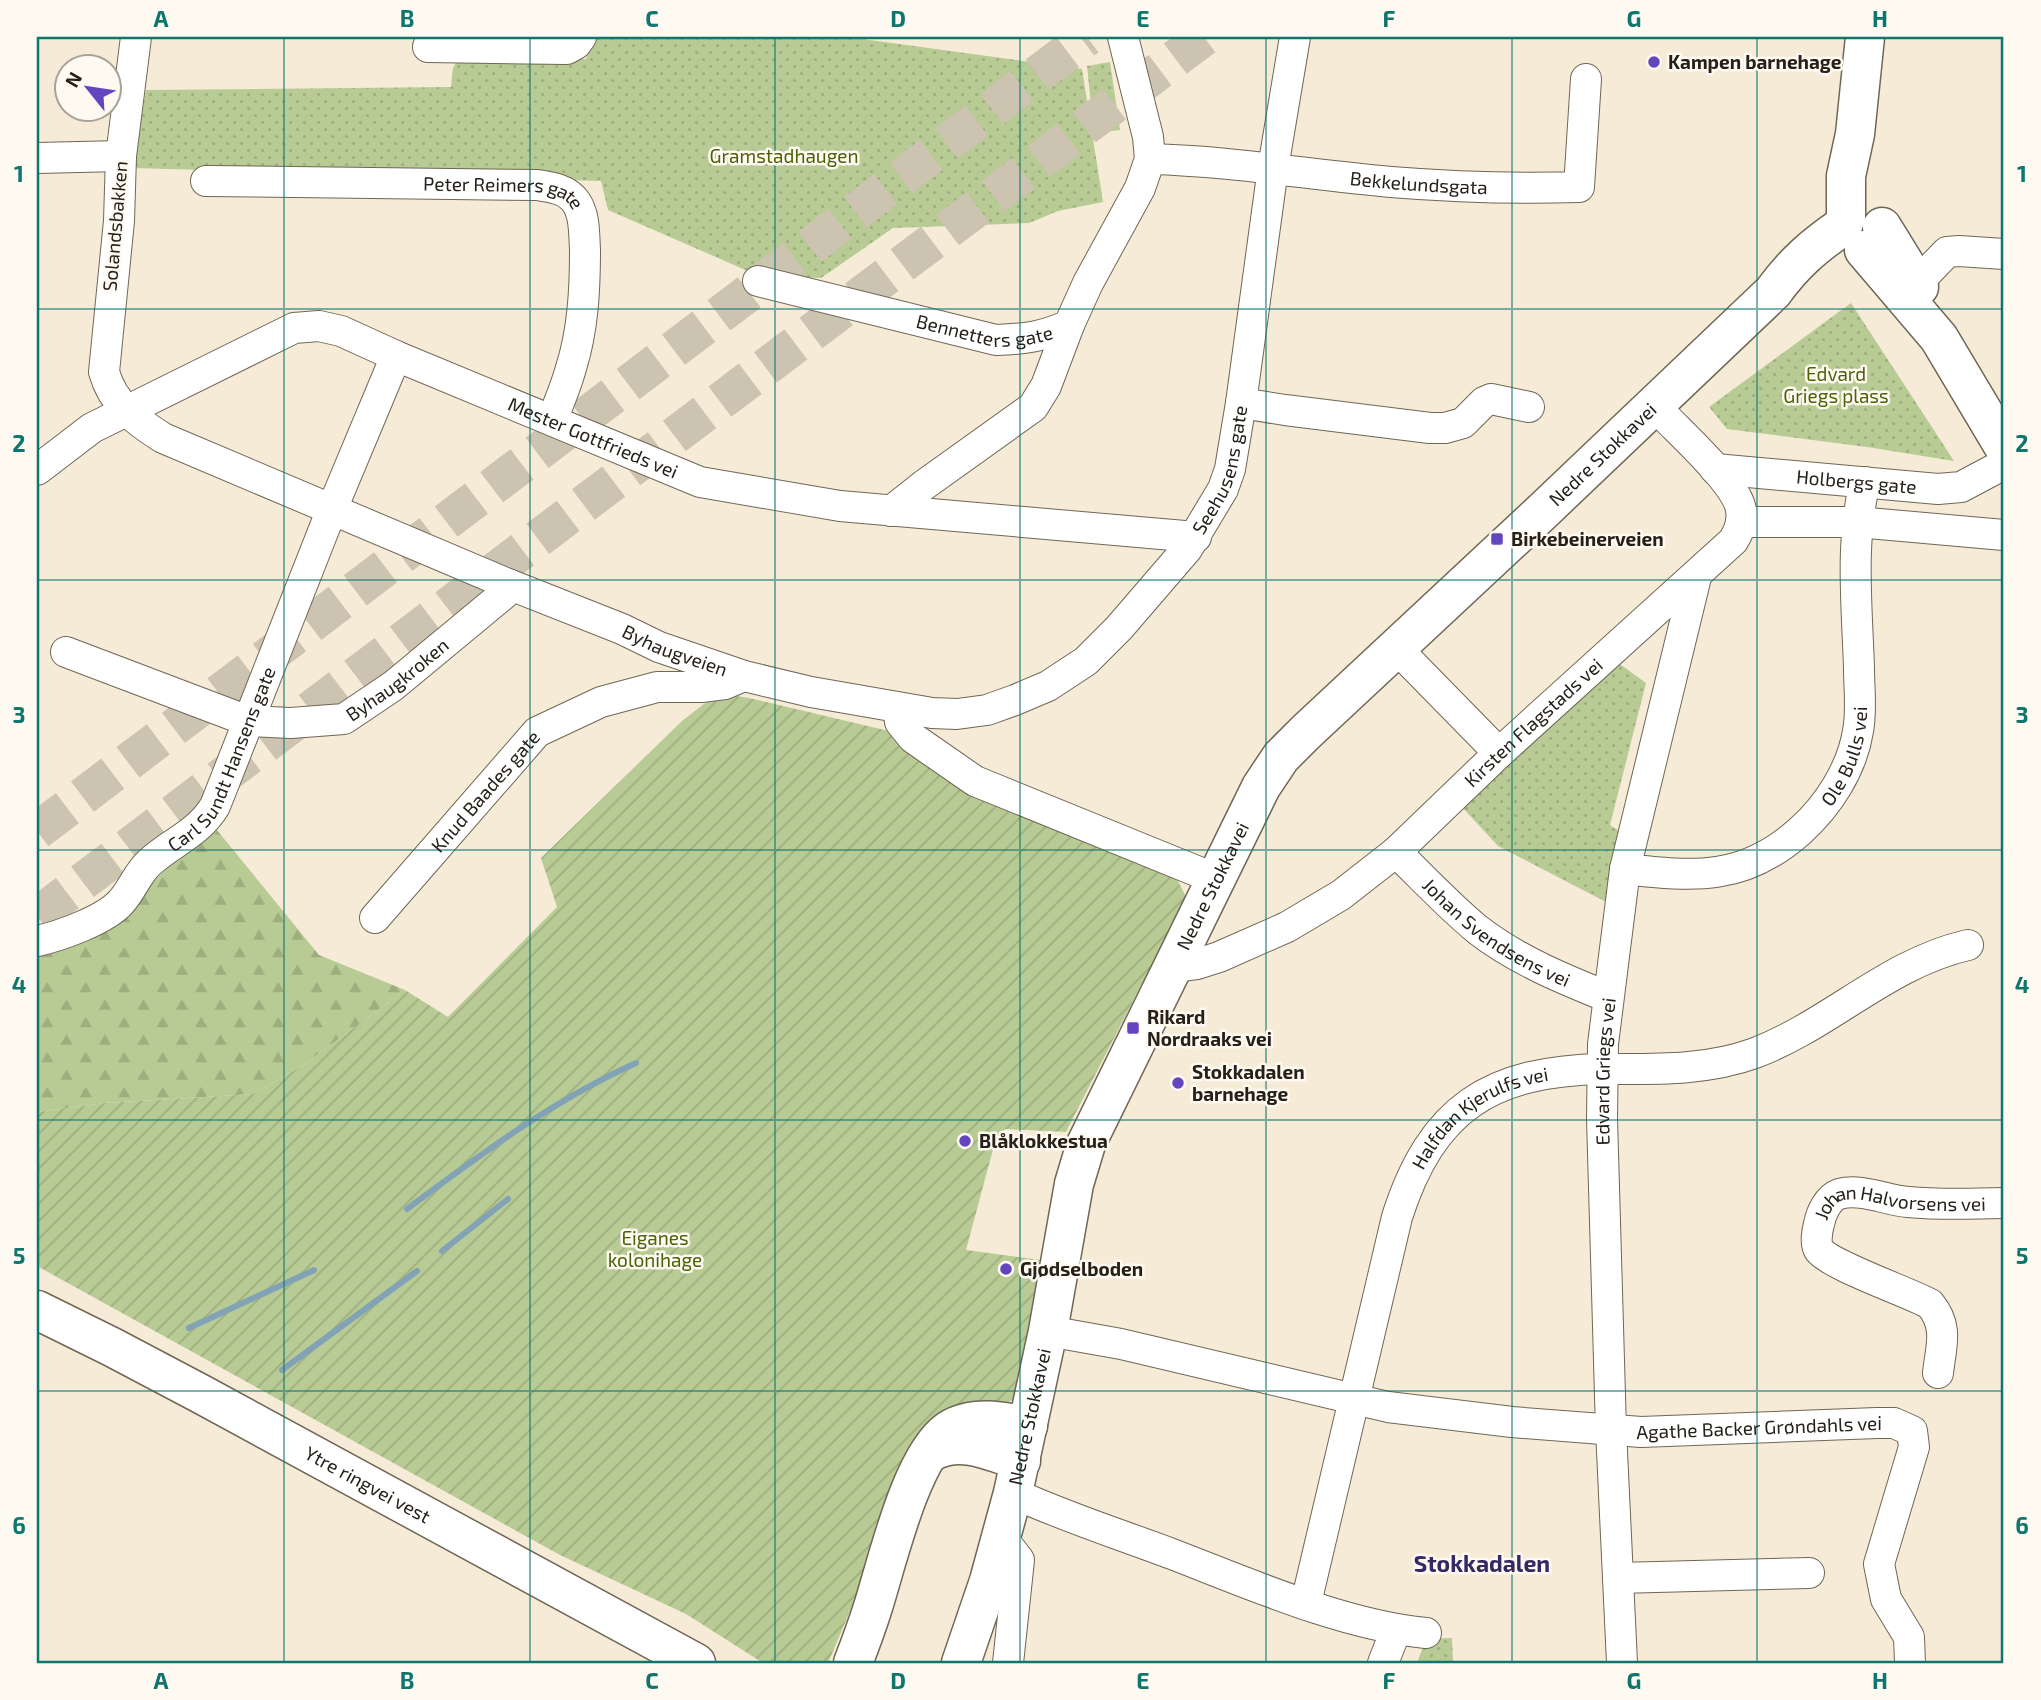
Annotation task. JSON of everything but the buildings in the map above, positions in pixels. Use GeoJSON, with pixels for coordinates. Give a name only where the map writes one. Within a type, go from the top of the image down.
{"type":"FeatureCollection","features":[{"type":"Feature","properties":{"kind":"main road"},"geometry":{"type":"LineString","coordinates":[[1865,37],[1855,134],[1846,176],[1860,230],[1938,338],[1999,459]]}},
{"type":"Feature","properties":{"kind":"main road"},"geometry":{"type":"LineString","coordinates":[[1860,230],[1929,270],[1938,338]]}},
{"type":"Feature","properties":{"kind":"main road","name":"Nedre Stokkavei"},"geometry":{"type":"LineString","coordinates":[[961,1663],[1002,1538],[1021,1460],[1048,1331],[1074,1184],[1086,1144],[1261,787],[1281,757],[1773,292],[1803,256],[1860,230]]}},
{"type":"Feature","properties":{"kind":"main road","name":"Ytre ringvei vest"},"geometry":{"type":"LineString","coordinates":[[37,1310],[179,1382],[696,1663]]}},
{"type":"Feature","properties":{"kind":"main road"},"geometry":{"type":"LineString","coordinates":[[853,1663],[916,1477],[928,1454],[948,1430],[961,1424],[989,1421],[1021,1460]]}},
{"type":"Feature","properties":{"kind":"main road"},"geometry":{"type":"LineString","coordinates":[[844,1663],[865,1604],[892,1545]]}},
{"type":"Feature","properties":{"kind":"main road"},"geometry":{"type":"LineString","coordinates":[[621,1624],[650,1654],[666,1663]]}},
{"type":"Feature","properties":{"kind":"street","name":"Solandsbakken"},"geometry":{"type":"LineString","coordinates":[[125,411],[109,390],[104,372],[119,220],[121,156],[136,37]]}},
{"type":"Feature","properties":{"kind":"street"},"geometry":{"type":"LineString","coordinates":[[1124,37],[1148,137],[1150,159]]}},
{"type":"Feature","properties":{"kind":"street","name":"Seehusens gate"},"geometry":{"type":"LineString","coordinates":[[898,708],[957,714],[987,710],[1048,686],[1086,661],[1119,628],[1196,537],[1213,508],[1230,469],[1273,169],[1295,37]]}},
{"type":"Feature","properties":{"kind":"street"},"geometry":{"type":"LineString","coordinates":[[428,47],[574,43]]}},
{"type":"Feature","properties":{"kind":"street","name":"Bekkelundsgata"},"geometry":{"type":"LineString","coordinates":[[1150,159],[1186,160],[1390,182],[1494,188],[1578,187],[1586,79]]}},
{"type":"Feature","properties":{"kind":"street"},"geometry":{"type":"LineString","coordinates":[[37,158],[121,156]]}},
{"type":"Feature","properties":{"kind":"street","name":"Bennetters gate"},"geometry":{"type":"LineString","coordinates":[[758,282],[996,340],[1029,339],[1049,334],[1069,325],[1093,273],[1140,188],[1150,159]]}},
{"type":"Feature","properties":{"kind":"street","name":"Peter Reimers gate"},"geometry":{"type":"LineString","coordinates":[[206,181],[537,185],[563,191],[576,201],[583,222],[585,287],[578,342],[552,419]]}},
{"type":"Feature","properties":{"kind":"street"},"geometry":{"type":"LineString","coordinates":[[1929,270],[1947,252],[2004,254]]}},
{"type":"Feature","properties":{"kind":"street"},"geometry":{"type":"LineString","coordinates":[[891,511],[1033,407],[1046,387],[1069,325]]}},
{"type":"Feature","properties":{"kind":"street","name":"Mester Gottfrieds vei"},"geometry":{"type":"LineString","coordinates":[[37,470],[92,428],[125,411],[294,328],[319,326],[341,331],[700,482],[840,506],[1196,537]]}},
{"type":"Feature","properties":{"kind":"street","name":"Carl Sundt Hansens gate"},"geometry":{"type":"LineString","coordinates":[[37,941],[64,934],[118,906],[135,878],[148,864],[206,821],[215,806],[332,509],[396,356]]}},
{"type":"Feature","properties":{"kind":"street"},"geometry":{"type":"LineString","coordinates":[[1241,403],[1285,411],[1430,428],[1446,428],[1463,423],[1484,402],[1491,399],[1529,407]]}},
{"type":"Feature","properties":{"kind":"street"},"geometry":{"type":"LineString","coordinates":[[1654,405],[1715,469],[1738,498],[1742,511],[1741,522]]}},
{"type":"Feature","properties":{"kind":"street","name":"Byhaugveien"},"geometry":{"type":"LineString","coordinates":[[125,411],[163,438],[508,584],[622,629],[659,647],[744,676],[898,708]]}},
{"type":"Feature","properties":{"kind":"street","name":"Holbergs gate"},"geometry":{"type":"LineString","coordinates":[[1715,469],[1938,489],[1961,487],[1999,459]]}},
{"type":"Feature","properties":{"kind":"street","name":"Ole Bulls vei"},"geometry":{"type":"LineString","coordinates":[[1625,869],[1691,876],[1748,865],[1772,853],[1791,839],[1814,819],[1831,797],[1848,765],[1858,733],[1860,704],[1856,556],[1857,522],[1865,482]]}},
{"type":"Feature","properties":{"kind":"street","name":"Holbergs gate"},"geometry":{"type":"LineString","coordinates":[[1741,522],[1857,522],[2004,536]]}},
{"type":"Feature","properties":{"kind":"street","name":"Kirsten Flagstads vei"},"geometry":{"type":"LineString","coordinates":[[1173,967],[1197,964],[1219,957],[1287,927],[1341,895],[1396,852],[1499,753],[1696,577],[1733,541],[1741,522]]}},
{"type":"Feature","properties":{"kind":"street","name":"Edvard Griegs vei"},"geometry":{"type":"LineString","coordinates":[[1622,1663],[1611,1430],[1601,1069],[1625,869],[1696,577]]}},
{"type":"Feature","properties":{"kind":"street","name":"Byhaugkroken"},"geometry":{"type":"LineString","coordinates":[[66,652],[248,721],[291,723],[344,719],[393,686],[504,594],[508,584]]}},
{"type":"Feature","properties":{"kind":"street"},"geometry":{"type":"LineString","coordinates":[[1405,657],[1499,753]]}},
{"type":"Feature","properties":{"kind":"street","name":"Knud Baades gate"},"geometry":{"type":"LineString","coordinates":[[374,918],[537,732],[601,702],[657,687],[725,684],[744,676]]}},
{"type":"Feature","properties":{"kind":"street"},"geometry":{"type":"LineString","coordinates":[[898,708],[900,722],[914,738],[975,781],[1216,879]]}},
{"type":"Feature","properties":{"kind":"street","name":"Johan Svendsens vei"},"geometry":{"type":"LineString","coordinates":[[1396,852],[1448,904],[1480,931],[1522,959],[1608,996]]}},
{"type":"Feature","properties":{"kind":"street","name":"Halfdan Kjerulfs vei"},"geometry":{"type":"LineString","coordinates":[[1306,1603],[1407,1184],[1429,1144],[1462,1109],[1487,1092],[1531,1076],[1601,1069],[1692,1067],[1725,1062],[1756,1052],[1787,1038],[1902,969],[1930,956],[1968,945]]}},
{"type":"Feature","properties":{"kind":"street","name":"Johan Halvorsens vei"},"geometry":{"type":"LineString","coordinates":[[1938,1373],[1943,1331],[1938,1314],[1930,1304],[1921,1299],[1837,1262],[1819,1250],[1816,1243],[1821,1216],[1832,1198],[1853,1193],[1873,1194],[1905,1202],[2004,1203]]}},
{"type":"Feature","properties":{"kind":"street"},"geometry":{"type":"LineString","coordinates":[[1048,1331],[1122,1344],[1388,1407],[1611,1430]]}},
{"type":"Feature","properties":{"kind":"street","name":"Agathe Backer Grøndahls vei"},"geometry":{"type":"LineString","coordinates":[[1611,1430],[1700,1431],[1894,1423],[1912,1431],[1915,1437],[1914,1447],[1879,1564],[1886,1599],[1909,1637],[1910,1663]]}},
{"type":"Feature","properties":{"kind":"street"},"geometry":{"type":"LineString","coordinates":[[1021,1460],[1240,1580],[1329,1612],[1411,1632],[1383,1663]]}},
{"type":"Feature","properties":{"kind":"street"},"geometry":{"type":"LineString","coordinates":[[1002,1538],[1019,1560],[1008,1663]]}},
{"type":"Feature","properties":{"kind":"street"},"geometry":{"type":"LineString","coordinates":[[1618,1578],[1809,1573]]}},
{"type":"Feature","properties":{"kind":"green space","name":"Gramstadhaugen"},"geometry":{"type":"Polygon","coordinates":[[[593,37],[848,37],[1082,69],[1103,202],[1058,211],[1029,223],[893,228],[821,278],[757,275],[608,210],[601,181],[133,168],[146,90],[451,87],[453,68],[460,56],[472,54],[586,59],[593,37]]]}},
{"type":"Feature","properties":{"kind":"green space"},"geometry":{"type":"Polygon","coordinates":[[[1110,62],[1120,130],[1094,133],[1087,66],[1110,62]]]}},
{"type":"Feature","properties":{"kind":"green space","name":"Edvard Griegs plass"},"geometry":{"type":"Polygon","coordinates":[[[1851,303],[1954,461],[1727,429],[1709,407],[1851,303]]]}},
{"type":"Feature","properties":{"kind":"green space"},"geometry":{"type":"Polygon","coordinates":[[[1617,662],[1646,683],[1610,825],[1622,833],[1606,902],[1498,846],[1461,806],[1617,662]]]}},
{"type":"Feature","properties":{"kind":"green space","name":"Eiganes kolonihage"},"geometry":{"type":"Polygon","coordinates":[[[718,693],[889,731],[1175,875],[1186,897],[1066,1132],[1005,1129],[995,1142],[966,1250],[1041,1260],[1048,1266],[1018,1396],[1005,1405],[968,1410],[868,1569],[828,1663],[763,1663],[686,1614],[560,1555],[37,1266],[37,1112],[105,1103],[253,1094],[305,1064],[405,990],[448,1017],[557,907],[541,858],[682,721],[718,693]]]}},
{"type":"Feature","properties":{"kind":"green space"},"geometry":{"type":"Polygon","coordinates":[[[212,824],[319,955],[405,990],[305,1064],[253,1094],[105,1103],[37,1112],[37,948],[145,890],[212,824]]]}},
{"type":"Feature","properties":{"kind":"green space"},"geometry":{"type":"Polygon","coordinates":[[[1452,1638],[1453,1663],[1417,1663],[1426,1639],[1452,1638]]]}},
{"type":"Feature","properties":{"kind":"waterway"},"geometry":{"type":"LineString","coordinates":[[407,1209],[489,1149],[546,1112],[636,1063]]}},
{"type":"Feature","properties":{"kind":"waterway"},"geometry":{"type":"LineString","coordinates":[[442,1251],[508,1199]]}},
{"type":"Feature","properties":{"kind":"waterway"},"geometry":{"type":"LineString","coordinates":[[189,1328],[314,1270]]}},
{"type":"Feature","properties":{"kind":"waterway"},"geometry":{"type":"LineString","coordinates":[[282,1370],[417,1271]]}},
{"type":"Feature","properties":{"kind":"tunnel"},"geometry":{"type":"LineString","coordinates":[[37,831],[1087,37]]}},
{"type":"Feature","properties":{"kind":"tunnel"},"geometry":{"type":"LineString","coordinates":[[37,916],[1204,37]]}},
{"type":"Feature","properties":{"kind":"place","name":"Kampen barnehage"},"geometry":{"type":"Point","coordinates":[1654,62]}},
{"type":"Feature","properties":{"kind":"place","name":"Birkebeinerveien"},"geometry":{"type":"Point","coordinates":[1497,539]}},
{"type":"Feature","properties":{"kind":"place","name":"Rikard Nordraaks vei"},"geometry":{"type":"Point","coordinates":[1133,1028]}},
{"type":"Feature","properties":{"kind":"place","name":"Stokkadalen barnehage"},"geometry":{"type":"Point","coordinates":[1178,1083]}},
{"type":"Feature","properties":{"kind":"place","name":"Blåklokkestua"},"geometry":{"type":"Point","coordinates":[965,1141]}},
{"type":"Feature","properties":{"kind":"place","name":"Gjødselboden"},"geometry":{"type":"Point","coordinates":[1006,1269]}},
{"type":"Feature","properties":{"kind":"district","name":"Stokkadalen"},"geometry":{"type":"Point","coordinates":[1482,1564]}}]}
